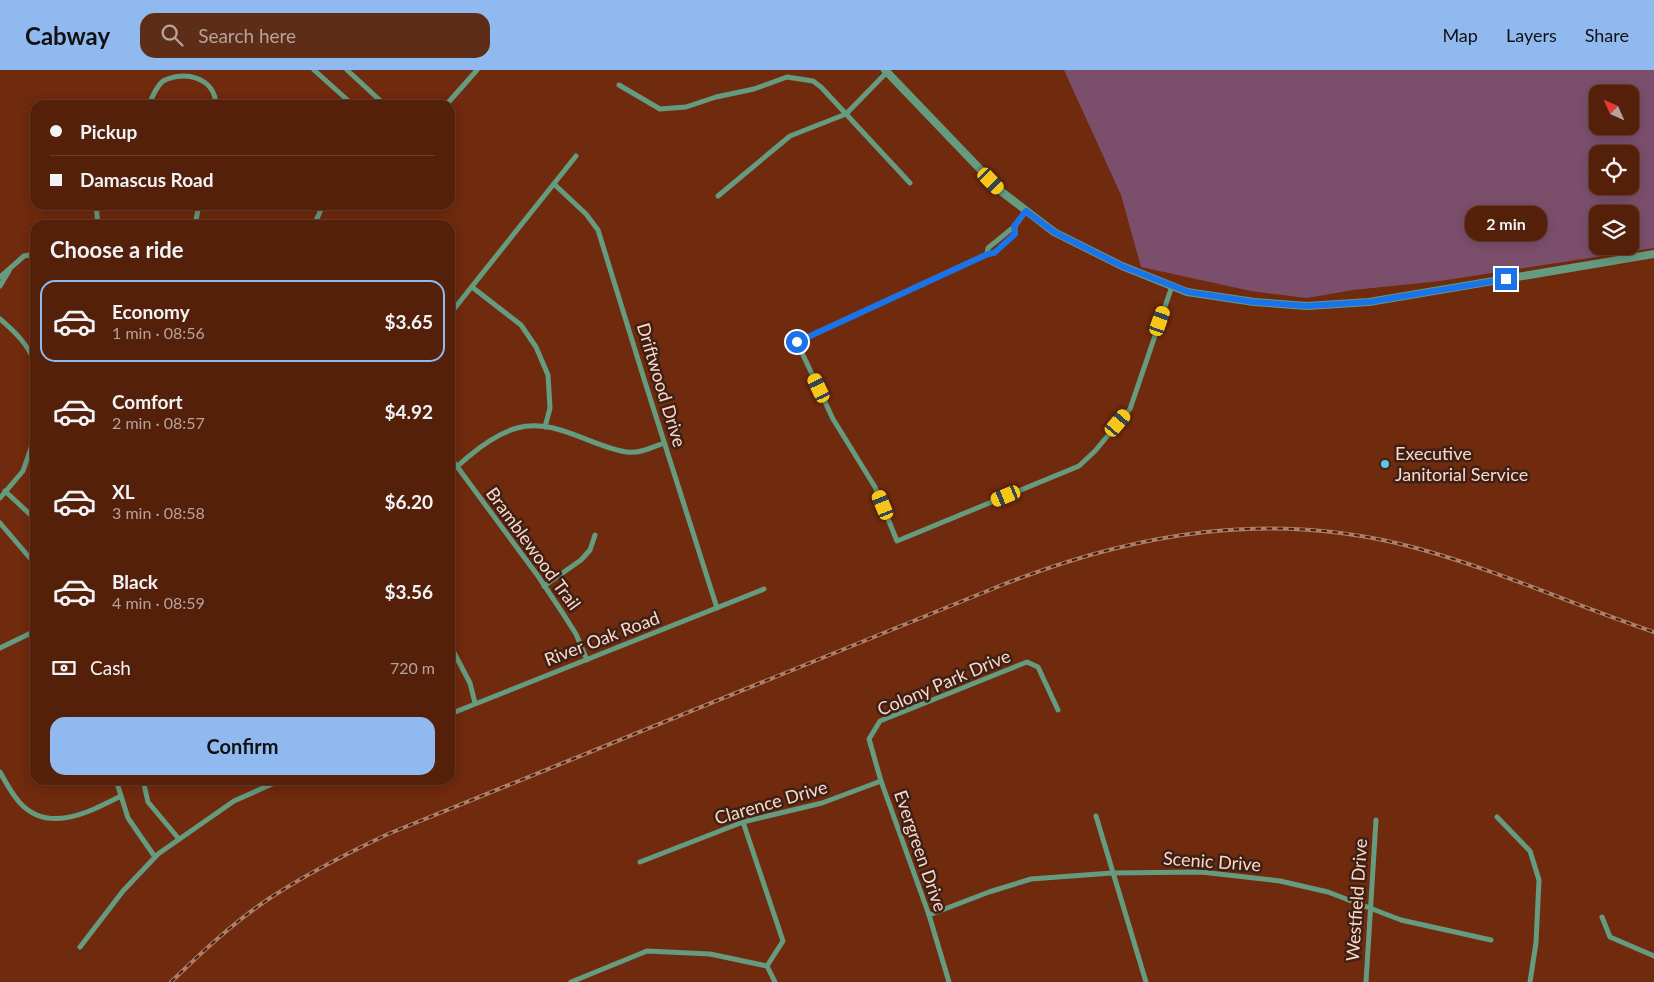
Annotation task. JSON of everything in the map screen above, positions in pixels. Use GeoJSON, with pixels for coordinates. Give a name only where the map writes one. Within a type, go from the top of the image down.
{"type":"FeatureCollection","features":[{"type":"Feature","properties":{"kind":"street"},"geometry":{"type":"LineString","coordinates":[[314,70],[347,100]]}},
{"type":"Feature","properties":{"kind":"street"},"geometry":{"type":"LineString","coordinates":[[347,70],[380,100]]}},
{"type":"Feature","properties":{"kind":"street"},"geometry":{"type":"LineString","coordinates":[[450,100],[477,70]]}},
{"type":"Feature","properties":{"kind":"street"},"geometry":{"type":"LineString","coordinates":[[718,196],[790,136],[846,114],[886,71],[1002,192],[1054,232],[1122,266],[1188,292],[1254,302],[1307,306],[1369,302],[1654,254]]}},
{"type":"Feature","properties":{"kind":"street"},"geometry":{"type":"LineString","coordinates":[[151,100],[164,80],[178,74],[193,73],[199,75],[210,86],[215,100]]}},
{"type":"Feature","properties":{"kind":"street"},"geometry":{"type":"LineString","coordinates":[[619,86],[660,108],[686,107],[754,89],[788,77],[812,81],[821,87],[910,183]]}},
{"type":"Feature","properties":{"kind":"street"},"geometry":{"type":"LineString","coordinates":[[455,308],[576,156]]}},
{"type":"Feature","properties":{"kind":"street","name":"Driftwood Drive"},"geometry":{"type":"LineString","coordinates":[[554,184],[586,214],[598,230],[717,608]]}},
{"type":"Feature","properties":{"kind":"street"},"geometry":{"type":"LineString","coordinates":[[1026,211],[1014,226],[988,248],[988,254],[797,342],[833,418],[875,487],[897,541],[1079,466],[1090,456],[1130,409],[1172,286]]}},
{"type":"Feature","properties":{"kind":"street"},"geometry":{"type":"LineString","coordinates":[[0,277],[24,256],[30,255]]}},
{"type":"Feature","properties":{"kind":"street"},"geometry":{"type":"LineString","coordinates":[[0,286],[9,270]]}},
{"type":"Feature","properties":{"kind":"street"},"geometry":{"type":"LineString","coordinates":[[472,287],[521,326],[536,347],[548,375],[550,408],[545,427]]}},
{"type":"Feature","properties":{"kind":"street"},"geometry":{"type":"LineString","coordinates":[[0,319],[30,351]]}},
{"type":"Feature","properties":{"kind":"street"},"geometry":{"type":"LineString","coordinates":[[457,468],[488,442],[503,433],[537,425],[563,431],[629,453],[664,443]]}},
{"type":"Feature","properties":{"kind":"street"},"geometry":{"type":"LineString","coordinates":[[0,498],[23,471],[30,451]]}},
{"type":"Feature","properties":{"kind":"street","name":"Bramblewood Trail"},"geometry":{"type":"LineString","coordinates":[[455,465],[544,586],[576,634],[587,660]]}},
{"type":"Feature","properties":{"kind":"street"},"geometry":{"type":"LineString","coordinates":[[5,491],[30,514]]}},
{"type":"Feature","properties":{"kind":"street"},"geometry":{"type":"LineString","coordinates":[[0,523],[30,558]]}},
{"type":"Feature","properties":{"kind":"street"},"geometry":{"type":"LineString","coordinates":[[544,586],[580,560],[590,550],[595,535]]}},
{"type":"Feature","properties":{"kind":"street","name":"River Oak Road"},"geometry":{"type":"LineString","coordinates":[[455,712],[764,590]]}},
{"type":"Feature","properties":{"kind":"street"},"geometry":{"type":"LineString","coordinates":[[0,648],[30,633]]}},
{"type":"Feature","properties":{"kind":"street"},"geometry":{"type":"LineString","coordinates":[[455,654],[470,683],[475,703]]}},
{"type":"Feature","properties":{"kind":"street","name":"Colony Park Drive"},"geometry":{"type":"LineString","coordinates":[[873,730],[880,721],[1027,662],[1038,667],[1058,710]]}},
{"type":"Feature","properties":{"kind":"street","name":"Evergreen Drive"},"geometry":{"type":"LineString","coordinates":[[873,730],[869,739],[881,781],[929,914],[949,982]]}},
{"type":"Feature","properties":{"kind":"street"},"geometry":{"type":"LineString","coordinates":[[0,772],[21,804],[33,814],[50,819],[66,819],[90,812],[121,796]]}},
{"type":"Feature","properties":{"kind":"street","name":"Clarence Drive"},"geometry":{"type":"LineString","coordinates":[[640,862],[743,822],[822,804],[881,781]]}},
{"type":"Feature","properties":{"kind":"street"},"geometry":{"type":"LineString","coordinates":[[118,785],[128,818],[155,856]]}},
{"type":"Feature","properties":{"kind":"street"},"geometry":{"type":"LineString","coordinates":[[144,785],[148,802],[179,839]]}},
{"type":"Feature","properties":{"kind":"street"},"geometry":{"type":"LineString","coordinates":[[80,947],[123,890],[155,856],[234,801],[269,785]]}},
{"type":"Feature","properties":{"kind":"street"},"geometry":{"type":"LineString","coordinates":[[1096,816],[1146,982]]}},
{"type":"Feature","properties":{"kind":"street"},"geometry":{"type":"LineString","coordinates":[[1497,817],[1530,851],[1539,880],[1536,943],[1530,982]]}},
{"type":"Feature","properties":{"kind":"street","name":"Westfield Drive"},"geometry":{"type":"LineString","coordinates":[[1366,982],[1376,820]]}},
{"type":"Feature","properties":{"kind":"street"},"geometry":{"type":"LineString","coordinates":[[743,822],[783,941],[766,966]]}},
{"type":"Feature","properties":{"kind":"street","name":"Scenic Drive"},"geometry":{"type":"LineString","coordinates":[[929,914],[1031,879],[1112,873],[1201,872],[1280,881],[1328,892],[1401,920],[1491,940]]}},
{"type":"Feature","properties":{"kind":"street"},"geometry":{"type":"LineString","coordinates":[[1602,918],[1610,936],[1654,956]]}},
{"type":"Feature","properties":{"kind":"street"},"geometry":{"type":"LineString","coordinates":[[571,982],[647,951],[710,954],[766,966],[775,982]]}},
{"type":"Feature","properties":{"kind":"shaded area"},"geometry":{"type":"Polygon","coordinates":[[[1064,70],[1654,70],[1654,248],[1639,250],[1639,205],[1589,205],[1589,255],[1609,255],[1440,281],[1353,290],[1307,298],[1251,291],[1141,267],[1121,195],[1064,70]]]}},
{"type":"Feature","properties":{"kind":"railway"},"geometry":{"type":"LineString","coordinates":[[171,982],[231,927],[270,898],[328,864],[388,834],[1002,585],[1104,551],[1206,532],[1258,529],[1310,530],[1363,536],[1446,557],[1506,577],[1654,632]]}},
{"type":"Feature","properties":{"kind":"place","name":"Executive Janitorial Service"},"geometry":{"type":"Point","coordinates":[1385,464]}},
{"type":"Feature","properties":{"kind":"route"},"geometry":{"type":"LineString","coordinates":[[797,342],[988,254],[994,253],[1015,234],[1014,226],[1026,211],[1054,232],[1122,266],[1188,292],[1254,302],[1307,306],[1369,302],[1506,279]]}}]}
